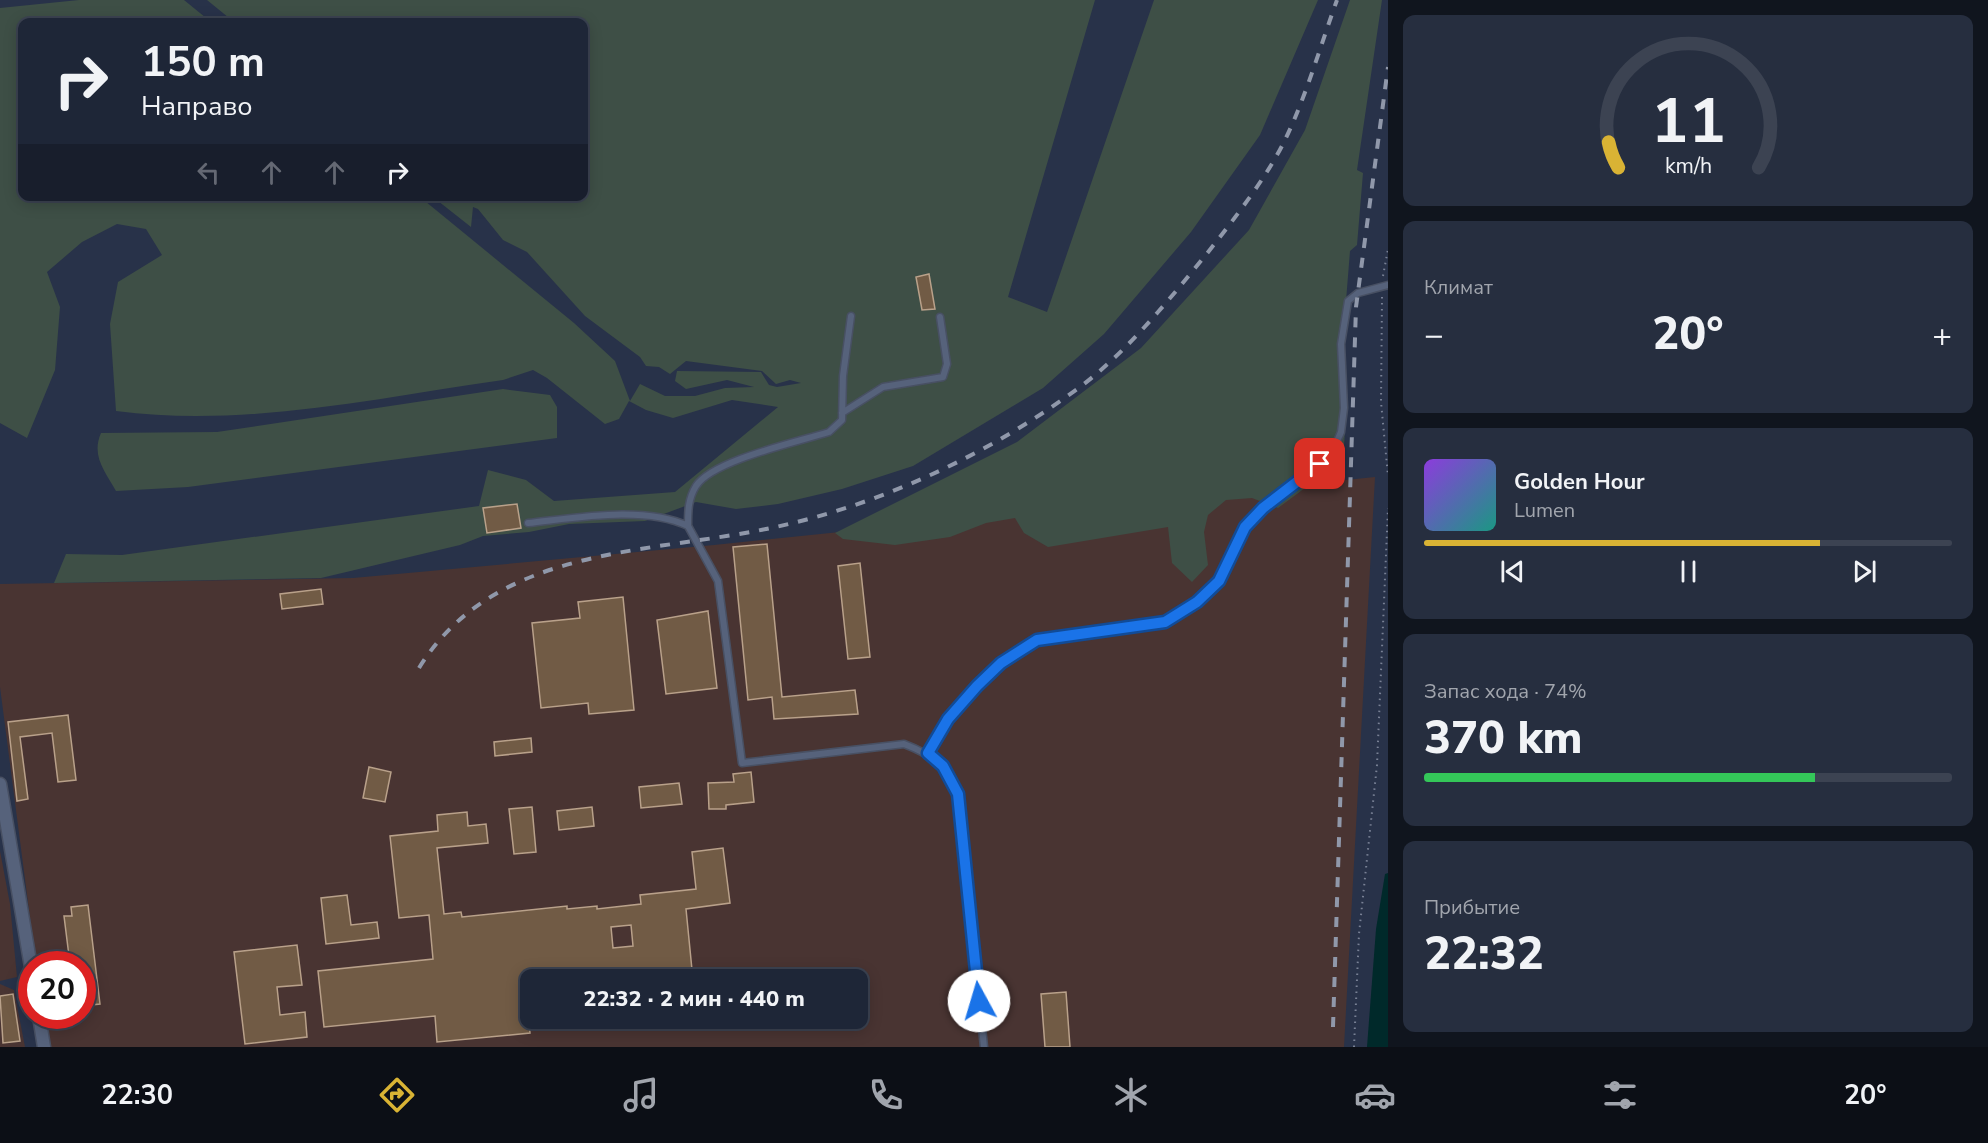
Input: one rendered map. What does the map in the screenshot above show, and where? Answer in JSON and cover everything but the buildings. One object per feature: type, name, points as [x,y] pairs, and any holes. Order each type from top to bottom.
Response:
[{"type":"street","points":[[0,784],[28,951]]},
{"type":"street","points":[[41,1029],[44,1047]]},
{"type":"lane","points":[[928,753],[948,719],[977,686],[1001,663],[1037,640],[1165,622],[1213,589],[1245,527],[1333,450],[1341,432],[1344,408],[1341,344],[1348,301],[1358,293],[1385,286]]},
{"type":"lane","points":[[851,316],[843,376],[842,420],[829,432],[723,465],[697,484],[687,506],[688,526],[718,581],[742,763],[904,744],[928,753],[943,766],[958,794],[984,1047]]},
{"type":"lane","points":[[842,413],[883,387],[943,376],[946,364],[940,316]]},
{"type":"lane","points":[[528,523],[604,515],[664,518],[688,526]]},
{"type":"path","points":[[1388,249],[1381,402],[1388,476]]},
{"type":"path","points":[[1354,1047],[1359,934],[1377,765],[1388,508]]},
{"type":"shaded area","points":[[79,0],[184,0],[206,18],[18,18],[18,201],[425,201],[574,323],[615,361],[630,401],[640,384],[665,396],[695,396],[725,388],[754,387],[727,380],[686,389],[675,381],[677,371],[761,372],[769,385],[777,387],[801,383],[790,380],[776,384],[762,371],[686,361],[670,374],[659,367],[646,366],[640,357],[585,316],[527,252],[503,240],[478,209],[473,207],[471,227],[438,201],[588,201],[588,18],[229,18],[207,0],[1095,0],[1008,297],[1047,312],[1154,0],[1318,0],[1260,135],[1191,232],[1104,334],[1043,388],[913,466],[842,489],[778,504],[736,509],[696,502],[645,521],[569,524],[529,532],[483,536],[460,545],[321,578],[54,583],[66,554],[122,555],[479,506],[488,470],[526,480],[554,501],[675,492],[778,407],[732,400],[673,418],[646,410],[629,401],[619,419],[605,424],[547,378],[533,370],[503,380],[310,409],[213,416],[116,411],[110,324],[118,282],[162,255],[146,229],[117,224],[82,242],[47,272],[60,307],[55,370],[27,438],[0,423],[0,8]]},
{"type":"shaded area","points":[[1350,0],[1382,0],[1357,170],[1363,173],[1357,245],[1350,251],[1344,326],[1345,430],[1342,479],[1305,488],[1278,508],[1252,498],[1226,500],[1208,515],[1204,532],[1208,565],[1192,582],[1172,563],[1168,527],[1048,547],[1024,533],[1015,518],[986,523],[950,537],[895,545],[843,539],[835,533],[1017,442],[1141,348],[1249,230],[1305,130]]},
{"type":"shaded area","points":[[503,389],[550,395],[557,407],[557,438],[188,487],[116,491],[98,456],[98,441],[101,433],[217,432]]},
{"type":"shaded area","points":[[1375,477],[1344,1047],[48,1047],[46,1029],[96,1029],[96,951],[34,951],[0,687],[0,584],[353,578],[714,545]]},
{"type":"shaded area","points":[[0,851],[10,904],[17,977],[0,981]]},
{"type":"shaded area","points":[[1388,873],[1388,1047],[1367,1047],[1376,929],[1385,874]]},
{"type":"shaded area","points":[[0,984],[14,990],[18,1011],[18,1029],[22,1029],[25,1047],[0,1047]]},
{"type":"railway","points":[[419,668],[450,628],[488,599],[530,577],[575,562],[622,552],[766,529],[851,506],[933,474],[973,454],[1012,433],[1084,384],[1133,340],[1163,307],[1258,186],[1292,125],[1337,0]]},
{"type":"railway","points":[[1333,1027],[1356,307],[1388,67]]},
{"type":"route","points":[[979,1001],[958,794],[943,766],[928,753],[948,719],[1001,663],[1037,640],[1165,622],[1197,602],[1219,581],[1245,527],[1263,508],[1320,464]]}]
